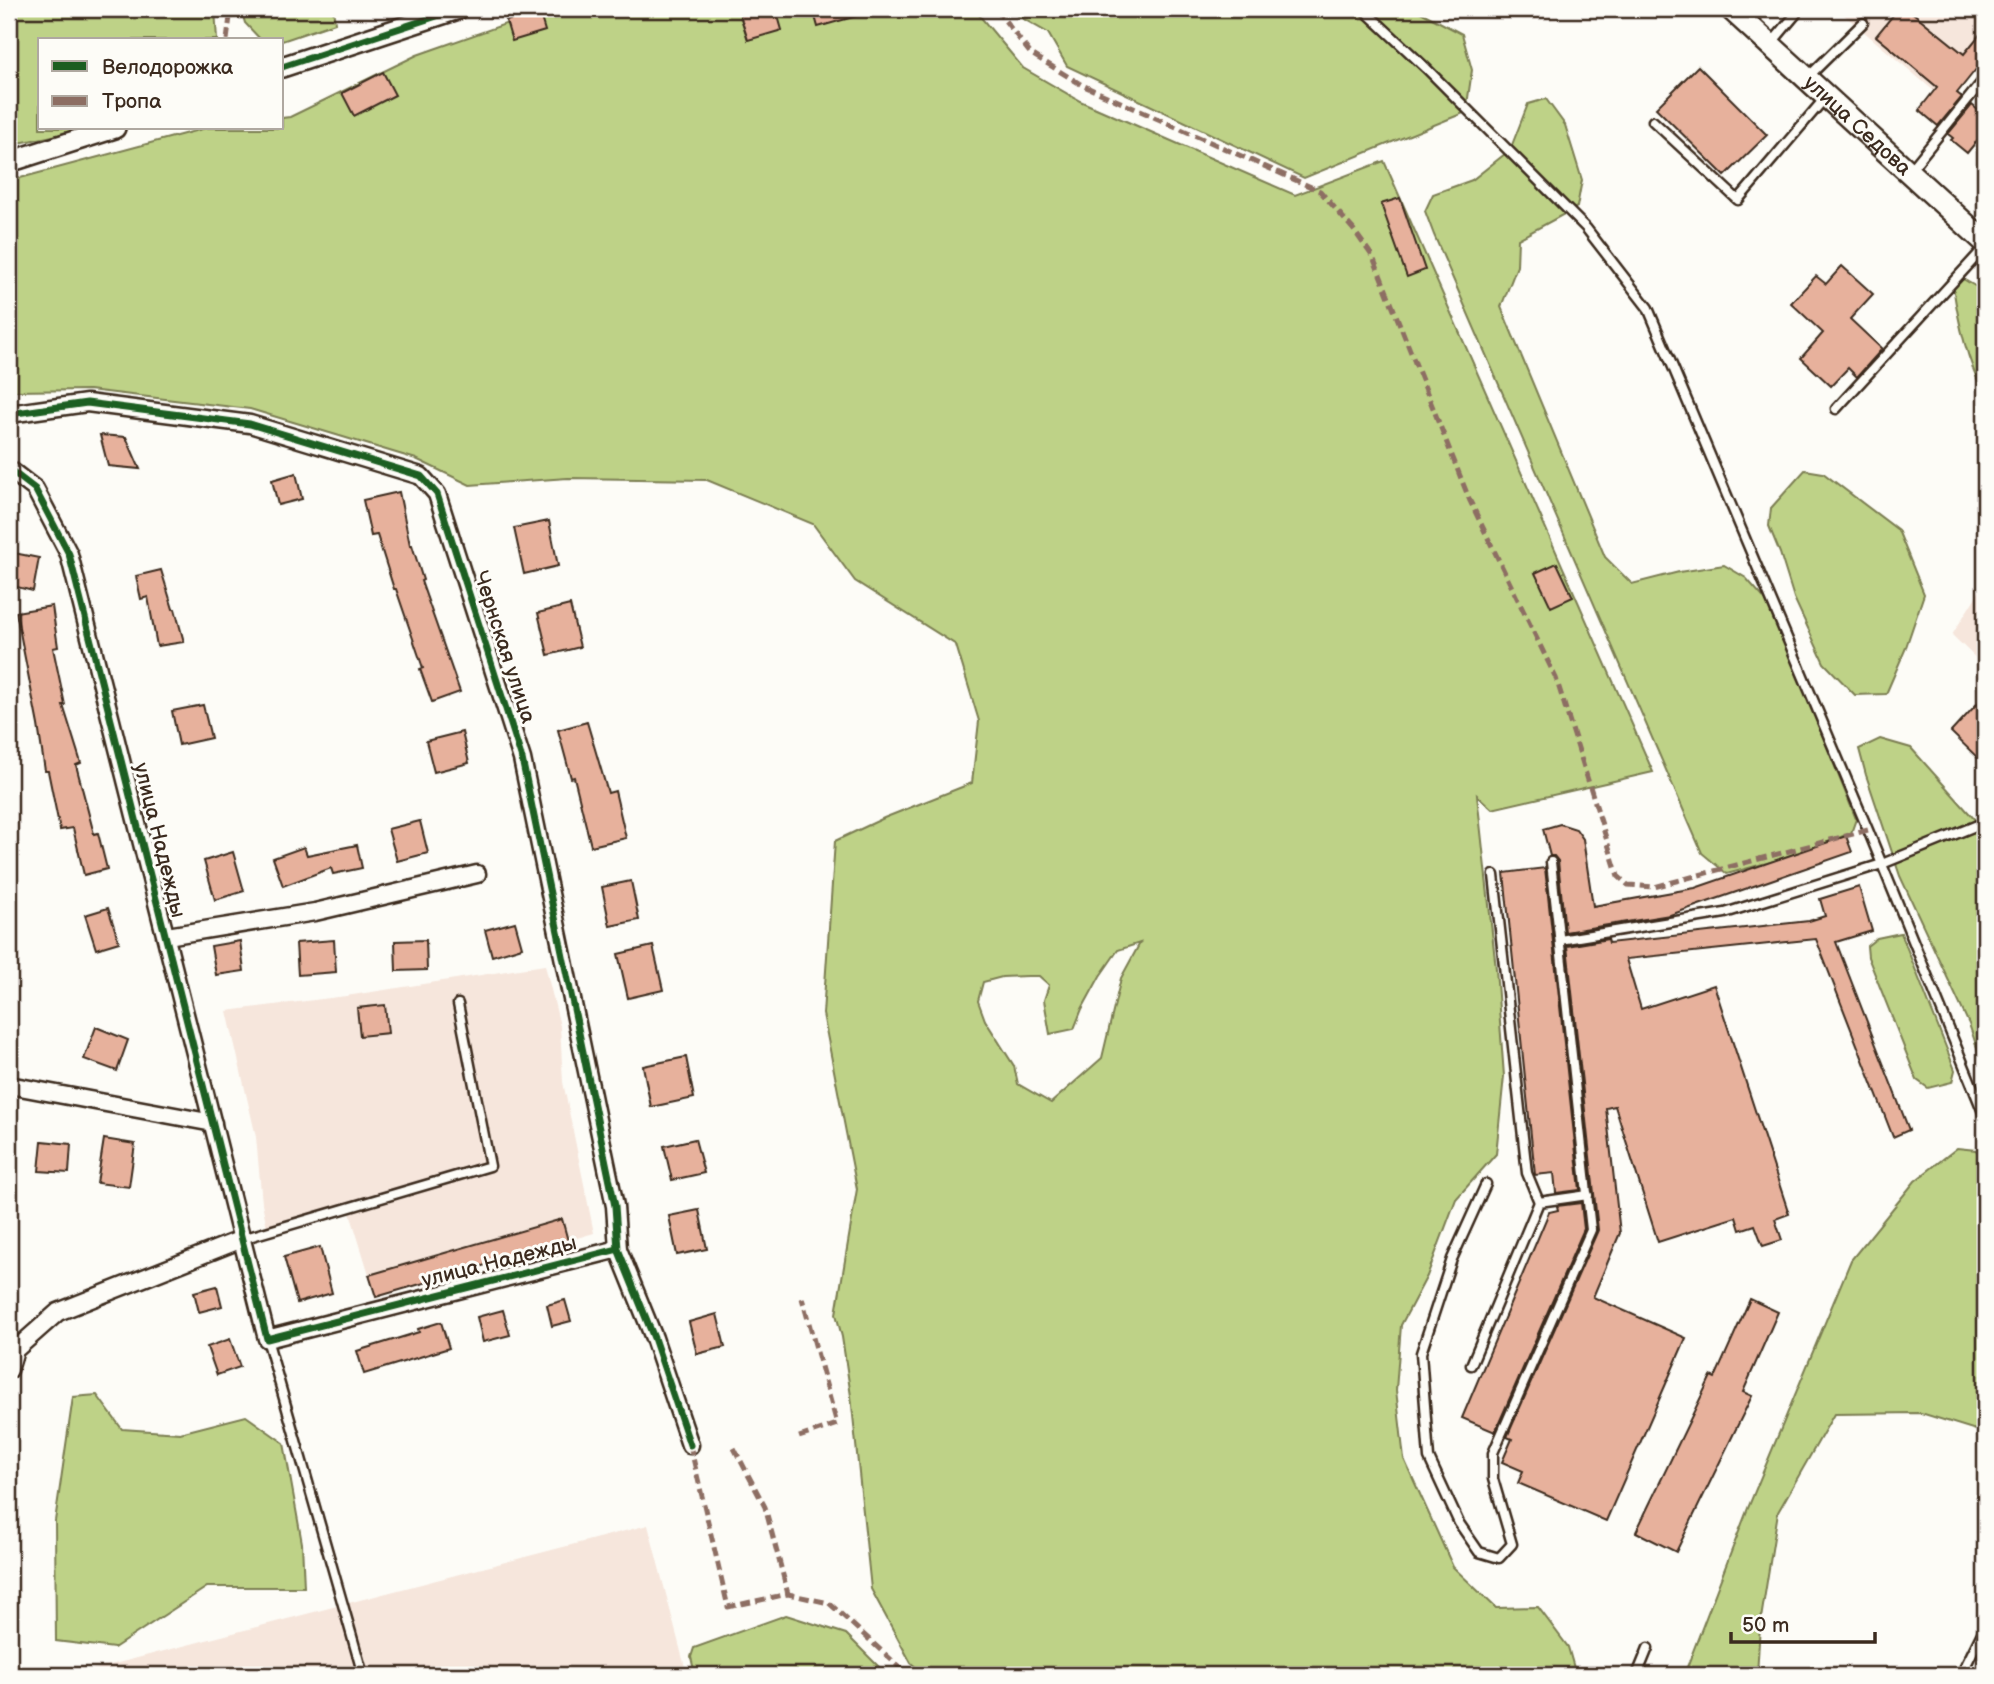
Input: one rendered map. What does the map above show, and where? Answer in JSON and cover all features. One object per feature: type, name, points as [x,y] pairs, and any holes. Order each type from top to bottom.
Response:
[{"type":"main road","name":"улица Седова","points":[[1731,9],[1985,242]]},
{"type":"street","points":[[284,66],[458,9]]},
{"type":"street","points":[[9,162],[110,130]]},
{"type":"street","name":"Чернская улица","points":[[9,414],[87,403],[250,424],[421,476],[437,494],[523,759],[615,1206],[618,1249],[654,1338],[690,1445]]},
{"type":"street","name":"улица Надежды","points":[[9,470],[35,489],[69,554],[267,1339],[618,1249]]},
{"type":"street","points":[[167,936],[315,912],[477,874]]},
{"type":"street","points":[[9,1085],[213,1124]]},
{"type":"street","points":[[9,1370],[15,1350],[58,1312],[242,1239]]},
{"type":"lane","points":[[1363,9],[1586,228],[1648,308],[1882,864],[1985,1117]]},
{"type":"lane","points":[[1770,45],[1796,14],[1795,9]]},
{"type":"lane","points":[[1807,78],[1863,23]]},
{"type":"lane","points":[[1909,172],[1985,78]]},
{"type":"lane","points":[[1653,121],[1738,200],[1826,96]]},
{"type":"lane","points":[[1836,409],[1985,247]]},
{"type":"lane","points":[[1560,940],[1725,913],[1882,864],[1985,822]]},
{"type":"lane","points":[[1486,1184],[1452,1259],[1421,1353],[1429,1458],[1460,1523],[1479,1552],[1499,1558],[1512,1544],[1493,1479],[1493,1453],[1591,1230],[1551,862]]},
{"type":"lane","points":[[1471,1365],[1539,1202],[1527,1173],[1494,875]]},
{"type":"lane","points":[[242,1239],[490,1166],[458,1004]]},
{"type":"lane","points":[[1539,1202],[1588,1195]]},
{"type":"lane","points":[[267,1339],[363,1675]]},
{"type":"lane","points":[[1961,1675],[1985,1627]]},
{"type":"lane","points":[[1637,1675],[1648,1648]]},
{"type":"shaded area","points":[[1837,9],[1985,9],[1985,28],[1934,91]]},
{"type":"shaded area","points":[[1985,582],[1985,667],[1952,635]]},
{"type":"shaded area","points":[[545,965],[560,1026],[563,1082],[594,1233],[376,1297],[350,1213],[269,1237],[262,1203],[256,1137],[227,1011],[346,996]]},
{"type":"shaded area","points":[[648,1525],[687,1675],[72,1675]]},
{"type":"green space","points":[[9,9],[215,9],[217,38],[38,38],[38,130],[82,130],[9,145]]},
{"type":"green space","points":[[241,9],[333,9],[335,23],[284,40],[284,38],[259,38],[245,23]]},
{"type":"green space","points":[[548,9],[974,9],[1023,68],[1080,101],[1295,195],[1384,161],[1653,772],[1492,809],[1477,795],[1496,969],[1504,1076],[1496,1154],[1456,1199],[1427,1276],[1401,1325],[1396,1390],[1404,1459],[1453,1567],[1496,1608],[1538,1607],[1568,1647],[1576,1675],[925,1675],[911,1663],[871,1589],[851,1396],[836,1314],[857,1189],[823,1014],[835,841],[972,783],[979,721],[956,645],[855,581],[813,524],[707,480],[568,478],[470,485],[416,459],[250,409],[89,390],[14,391],[9,388],[9,181],[199,130],[284,130],[284,118],[417,55]],"holes":[[[1140,943],[1121,978],[1102,1058],[1051,1103],[1018,1084],[1014,1066],[985,1020],[978,1001],[983,982],[1002,977],[1039,976],[1049,985],[1044,1000],[1050,1034],[1074,1029],[1100,976],[1118,950]]]},
{"type":"green space","points":[[1011,9],[1415,9],[1462,34],[1472,70],[1466,112],[1304,178],[1067,66],[1048,33],[1013,13]]},
{"type":"green space","points":[[1546,99],[1565,125],[1582,180],[1577,207],[1518,239],[1517,266],[1501,307],[1605,557],[1632,584],[1679,572],[1724,565],[1746,578],[1770,605],[1856,819],[1851,833],[1792,856],[1727,874],[1702,853],[1425,211],[1433,194],[1472,180],[1510,150],[1528,104]]},
{"type":"green space","points":[[1963,279],[1985,292],[1985,396],[1964,342],[1958,315],[1953,286]]},
{"type":"green space","points":[[1805,470],[1823,473],[1898,530],[1924,594],[1905,650],[1886,694],[1855,695],[1824,663],[1794,598],[1769,526],[1771,508]]},
{"type":"green space","points":[[1880,739],[1911,748],[1985,831],[1985,1071],[1969,1024],[1900,876],[1866,775],[1859,749]]},
{"type":"green space","points":[[1901,933],[1955,1070],[1952,1082],[1928,1088],[1917,1080],[1868,957],[1867,946],[1877,938]]},
{"type":"green space","points":[[1957,1148],[1976,1150],[1985,1161],[1985,1429],[1979,1431],[1921,1413],[1834,1414],[1778,1512],[1760,1625],[1757,1675],[1684,1675],[1748,1508],[1851,1260],[1915,1181]]},
{"type":"green space","points":[[97,1395],[122,1429],[180,1433],[246,1416],[284,1443],[302,1543],[304,1587],[207,1587],[114,1648],[56,1641],[55,1521],[73,1397]]},
{"type":"green space","points":[[786,1615],[846,1634],[887,1675],[695,1675],[691,1657],[694,1648]]},
{"type":"building","points":[[738,9],[776,9],[782,30],[748,40]]},
{"type":"building","points":[[813,9],[866,9],[867,13],[818,27]]},
{"type":"building","points":[[1898,9],[1908,9],[1964,54],[1985,28],[1985,58],[1957,93],[1962,97],[1938,126],[1919,110],[1937,87],[1876,36]]},
{"type":"building","points":[[539,11],[545,31],[512,41],[506,21]]},
{"type":"building","points":[[1698,66],[1767,135],[1725,176],[1656,108]]},
{"type":"building","points":[[383,72],[395,95],[354,116],[342,93]]},
{"type":"building","points":[[1972,105],[1985,116],[1985,131],[1967,153],[1951,140],[1953,138],[1948,134]]},
{"type":"building","points":[[1400,198],[1425,270],[1407,277],[1381,204]]},
{"type":"building","points":[[1842,266],[1873,294],[1850,319],[1882,349],[1857,377],[1848,368],[1831,386],[1801,358],[1823,333],[1791,303],[1816,276],[1826,284]]},
{"type":"building","points":[[100,435],[126,437],[140,469],[108,466]]},
{"type":"building","points":[[296,473],[302,499],[278,505],[272,480]]},
{"type":"building","points":[[399,492],[410,545],[460,692],[432,702],[377,535],[371,536],[363,500]]},
{"type":"building","points":[[549,521],[558,566],[524,574],[514,528]]},
{"type":"building","points":[[9,552],[39,558],[33,591],[9,585]]},
{"type":"building","points":[[1557,563],[1573,597],[1551,607],[1535,573]]},
{"type":"building","points":[[161,570],[184,642],[157,646],[148,597],[141,599],[136,576]]},
{"type":"building","points":[[570,605],[580,647],[548,655],[538,613]]},
{"type":"building","points":[[52,606],[58,647],[53,648],[63,705],[81,763],[76,765],[94,834],[98,833],[107,869],[84,875],[73,828],[60,830],[48,771],[45,771],[16,612]]},
{"type":"building","points":[[1985,695],[1985,765],[1951,732]]},
{"type":"building","points":[[203,705],[211,738],[179,745],[172,711]]},
{"type":"building","points":[[587,722],[608,793],[615,791],[626,838],[591,846],[574,777],[571,778],[558,730]]},
{"type":"building","points":[[462,732],[469,763],[434,772],[426,741]]},
{"type":"building","points":[[420,821],[428,853],[397,861],[388,829]]},
{"type":"building","points":[[1560,824],[1576,829],[1583,839],[1593,906],[1695,888],[1846,836],[1852,852],[1670,915],[1565,932],[1558,861],[1554,856],[1550,856],[1543,829]]},
{"type":"building","points":[[357,845],[362,868],[333,874],[331,868],[283,886],[273,858],[304,847],[307,855]]},
{"type":"building","points":[[233,852],[244,891],[215,900],[204,861]]},
{"type":"building","points":[[1545,868],[1580,1190],[1556,1193],[1554,1173],[1535,1175],[1504,873]]},
{"type":"building","points":[[631,881],[639,920],[610,926],[602,887]]},
{"type":"building","points":[[1859,887],[1872,931],[1836,942],[1909,1130],[1893,1137],[1816,939],[1626,959],[1641,1009],[1714,985],[1789,1214],[1775,1219],[1782,1240],[1763,1246],[1755,1225],[1740,1230],[1736,1217],[1658,1242],[1615,1106],[1606,1108],[1620,1233],[1593,1297],[1686,1338],[1606,1521],[1518,1483],[1523,1471],[1502,1462],[1512,1439],[1507,1437],[1598,1230],[1567,946],[1608,939],[1609,943],[1809,921],[1825,916],[1820,899]]},
{"type":"building","points":[[108,908],[119,942],[96,949],[85,915]]},
{"type":"building","points":[[515,922],[522,947],[492,956],[485,930]]},
{"type":"building","points":[[334,940],[336,972],[298,975],[296,943]]},
{"type":"building","points":[[426,940],[427,970],[396,971],[395,941]]},
{"type":"building","points":[[240,941],[244,971],[216,975],[211,946]]},
{"type":"building","points":[[653,946],[663,990],[628,998],[618,954]]},
{"type":"building","points":[[385,1005],[388,1033],[360,1036],[357,1008]]},
{"type":"building","points":[[96,1027],[128,1040],[117,1071],[84,1059]]},
{"type":"building","points":[[686,1057],[694,1098],[651,1107],[643,1066]]},
{"type":"building","points":[[104,1139],[135,1144],[129,1187],[97,1183]]},
{"type":"building","points":[[695,1139],[704,1173],[672,1180],[664,1146]]},
{"type":"building","points":[[42,1141],[71,1144],[69,1173],[39,1171]]},
{"type":"building","points":[[1581,1203],[1584,1229],[1495,1432],[1462,1418],[1549,1212],[1558,1210],[1557,1206]]},
{"type":"building","points":[[699,1210],[707,1249],[677,1255],[669,1216]]},
{"type":"building","points":[[562,1219],[568,1241],[376,1297],[369,1275]]},
{"type":"building","points":[[320,1247],[332,1293],[297,1303],[284,1257]]},
{"type":"building","points":[[217,1286],[222,1306],[199,1312],[194,1292]]},
{"type":"building","points":[[1750,1299],[1778,1312],[1743,1392],[1752,1396],[1676,1552],[1636,1532],[1711,1376],[1715,1378]]},
{"type":"building","points":[[565,1300],[571,1321],[552,1326],[547,1305]]},
{"type":"building","points":[[503,1310],[510,1335],[483,1342],[477,1317]]},
{"type":"building","points":[[717,1314],[725,1347],[697,1354],[689,1322]]},
{"type":"building","points":[[441,1322],[449,1348],[364,1374],[357,1351],[419,1332],[418,1329]]},
{"type":"building","points":[[230,1339],[240,1367],[217,1375],[207,1347]]},
{"type":"marked path","points":[[227,38],[230,17],[228,9]]},
{"type":"marked path","points":[[996,9],[1030,53],[1082,85],[1320,191],[1353,229],[1373,257],[1470,501],[1556,678],[1618,876],[1628,885],[1654,887],[1868,830]]},
{"type":"marked path","points":[[799,1437],[837,1424],[802,1298]]},
{"type":"marked path","points":[[690,1445],[728,1607],[788,1594],[829,1603],[908,1675]]},
{"type":"marked path","points":[[734,1448],[765,1507],[788,1594]]},
{"type":"cycle path","points":[[284,66],[458,9]]},
{"type":"cycle path","points":[[9,414],[87,403],[250,424],[421,476],[437,494],[522,759],[615,1206],[618,1249],[654,1338],[690,1445]]},
{"type":"cycle path","points":[[9,469],[35,489],[69,554],[267,1339],[618,1249]]}]
